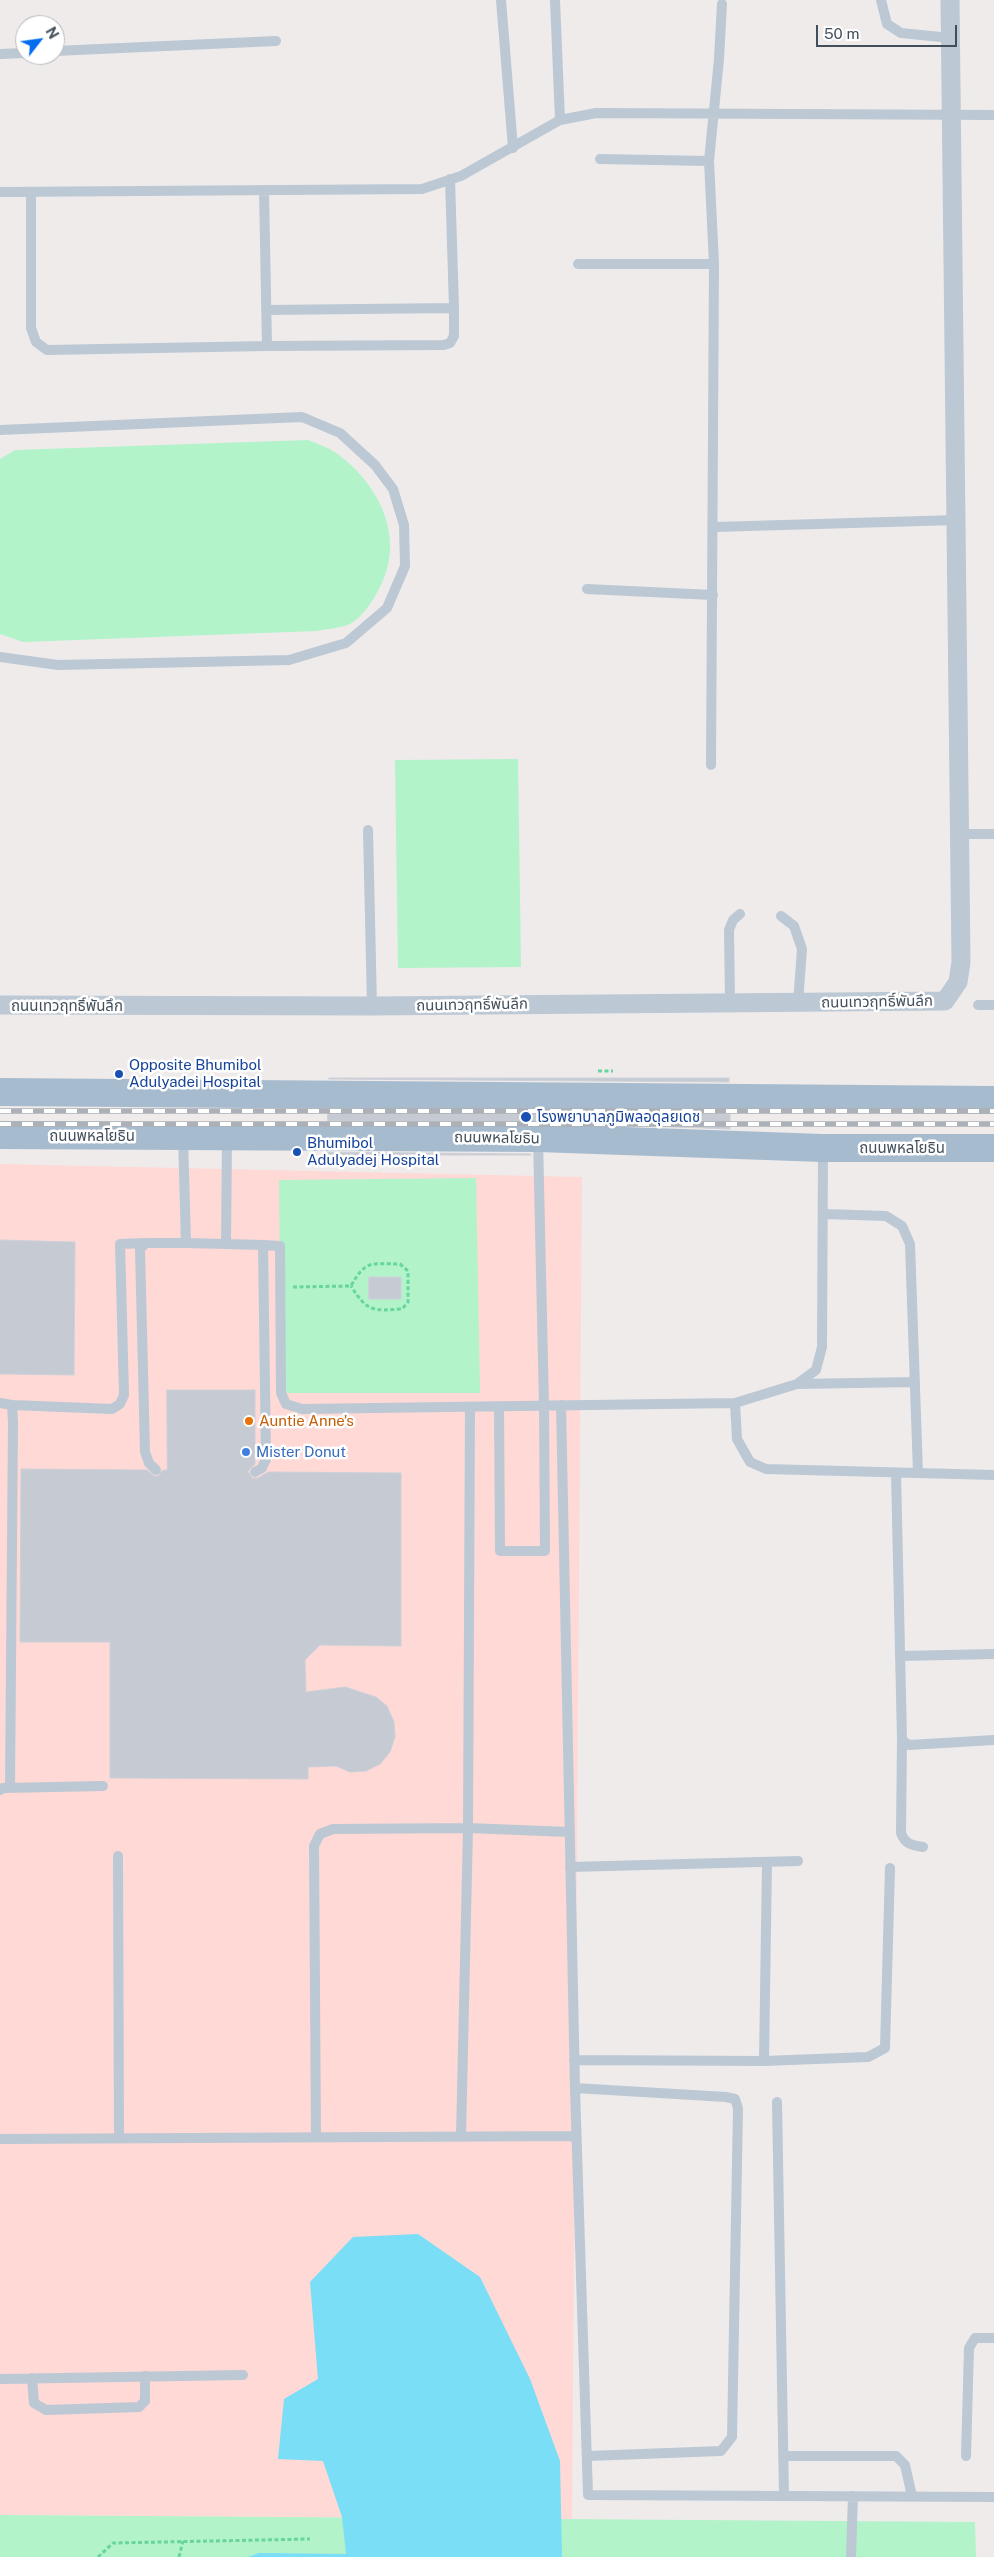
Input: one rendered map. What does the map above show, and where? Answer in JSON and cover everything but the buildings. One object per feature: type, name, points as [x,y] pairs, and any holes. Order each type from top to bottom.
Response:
[{"type":"main road","points":[[0,1092],[994,1100]]},
{"type":"main road","points":[[226,1093],[227,1136]]},
{"type":"main road","name":"ถนนพหลโยธิน","points":[[0,1135],[538,1138],[823,1148],[994,1148]]},
{"type":"street","points":[[950,0],[960,834]]},
{"type":"street","name":"ถนนเทวฤทธิ์พันลึก","points":[[0,1006],[372,1006],[944,1001],[958,982],[961,962],[960,834]]},
{"type":"lane","points":[[501,0],[513,148]]},
{"type":"lane","points":[[555,0],[560,120]]},
{"type":"lane","points":[[881,0],[887,24],[902,33],[951,38]]},
{"type":"lane","points":[[711,765],[714,527],[714,264],[709,160],[712,114],[720,59],[722,4]]},
{"type":"lane","points":[[65,52],[276,41]]},
{"type":"lane","points":[[0,54],[15,53]]},
{"type":"lane","points":[[0,192],[264,192],[422,189],[461,176],[560,120],[596,113],[994,115]]},
{"type":"lane","points":[[600,159],[709,160]]},
{"type":"lane","points":[[31,192],[31,328],[36,342],[47,350],[444,345],[450,343],[454,336],[450,179]]},
{"type":"lane","points":[[264,192],[267,346]]},
{"type":"lane","points":[[578,264],[714,264]]},
{"type":"lane","points":[[266,310],[454,308]]},
{"type":"lane","points":[[0,430],[302,417],[340,433],[375,465],[392,489],[404,525],[405,566],[387,608],[346,643],[289,660],[58,665],[0,657]]},
{"type":"lane","points":[[714,527],[956,520]]},
{"type":"lane","points":[[587,588],[713,595]]},
{"type":"lane","points":[[368,830],[372,1006]]},
{"type":"lane","points":[[960,834],[994,834]]},
{"type":"lane","points":[[730,1002],[729,930],[733,920],[740,914]]},
{"type":"lane","points":[[781,916],[794,926],[802,949],[798,1003]]},
{"type":"lane","points":[[978,1005],[994,1005]]},
{"type":"lane","points":[[183,1136],[186,1243]]},
{"type":"lane","points":[[226,1244],[227,1136]]},
{"type":"lane","points":[[499,1407],[500,1551],[545,1551],[538,1138]]},
{"type":"lane","points":[[797,1384],[816,1370],[822,1347],[823,1148]]},
{"type":"lane","points":[[824,1214],[886,1216],[902,1226],[910,1244],[918,1473]]},
{"type":"lane","points":[[146,1243],[140,1249],[145,1452],[149,1463],[156,1470]]},
{"type":"lane","points":[[0,1402],[12,1405],[112,1409],[120,1404],[124,1396],[120,1244],[146,1243],[280,1246],[281,1393],[286,1404],[302,1409],[735,1403],[797,1384],[915,1382]]},
{"type":"lane","points":[[255,1472],[262,1468],[266,1459],[263,1245]]},
{"type":"lane","points":[[735,1403],[737,1439],[750,1462],[766,1469],[994,1475]]},
{"type":"lane","points":[[12,1405],[5,1788],[103,1786]]},
{"type":"lane","points":[[561,1405],[563,1585],[574,2060],[588,2494],[994,2497]]},
{"type":"lane","points":[[461,2137],[468,1828],[470,1408]]},
{"type":"lane","points":[[896,1473],[902,1740],[901,1832],[904,1841],[910,1845],[923,1848]]},
{"type":"lane","points":[[900,1656],[994,1654]]},
{"type":"lane","points":[[902,1740],[909,1745],[994,1740]]},
{"type":"lane","points":[[316,2138],[314,1846],[320,1834],[333,1829],[468,1828],[569,1832]]},
{"type":"lane","points":[[118,1856],[119,2138]]},
{"type":"lane","points":[[570,1867],[798,1861]]},
{"type":"lane","points":[[764,2061],[767,1862]]},
{"type":"lane","points":[[574,2060],[764,2061],[868,2057],[885,2048],[890,1868]]},
{"type":"lane","points":[[575,2088],[726,2097],[735,2100],[738,2108],[732,2437],[721,2451],[588,2456]]},
{"type":"lane","points":[[777,2102],[784,2496]]},
{"type":"lane","points":[[0,2139],[576,2136]]},
{"type":"lane","points":[[966,2456],[969,2348],[975,2338],[994,2338]]},
{"type":"lane","points":[[0,2379],[243,2375]]},
{"type":"lane","points":[[32,2378],[34,2403],[46,2410],[139,2407],[145,2401],[145,2376]]},
{"type":"lane","points":[[783,2456],[896,2456],[905,2465],[912,2496]]},
{"type":"lane","points":[[851,2557],[853,2496]]},
{"type":"path","points":[[598,1071],[613,1071]]},
{"type":"path","points":[[373,1264],[400,1264],[408,1271],[408,1302],[402,1309],[374,1311],[361,1303],[351,1286],[360,1269],[373,1264]]},
{"type":"path","points":[[280,1287],[351,1286]]},
{"type":"path","points":[[98,2557],[113,2543],[310,2539]]},
{"type":"path","points":[[179,2557],[183,2541]]},
{"type":"shaded area","points":[[0,1164],[582,1177],[572,2519],[0,2515]]},
{"type":"green space","points":[[308,440],[328,448],[339,455],[366,481],[384,513],[389,531],[388,567],[372,601],[355,621],[350,624],[316,631],[23,642],[0,634],[0,459],[15,450]]},
{"type":"green space","points":[[518,759],[521,967],[398,968],[395,760]]},
{"type":"green space","points":[[476,1178],[480,1393],[281,1393],[279,1180]]},
{"type":"green space","points":[[0,2515],[975,2522],[976,2557],[0,2557]]},
{"type":"water","points":[[418,2234],[480,2277],[530,2379],[560,2461],[562,2557],[248,2557],[259,2553],[346,2554],[342,2517],[323,2461],[278,2459],[284,2399],[318,2379],[310,2282],[353,2237]]},
{"type":"railway","points":[[0,1111],[994,1111]]},
{"type":"railway","points":[[0,1124],[994,1124]]},
{"type":"place","name":"Opposite Bhumibol Adulyadei Hospital","points":[[119,1074]]},
{"type":"place","name":"โรงพยาบาลภูมิพลอดุลยเดช","points":[[526,1117]]},
{"type":"place","name":"Bhumibol Adulyadej Hospital","points":[[297,1152]]},
{"type":"place","name":"Auntie Anne's","points":[[249,1421]]},
{"type":"place","name":"Mister Donut","points":[[246,1452]]}]
